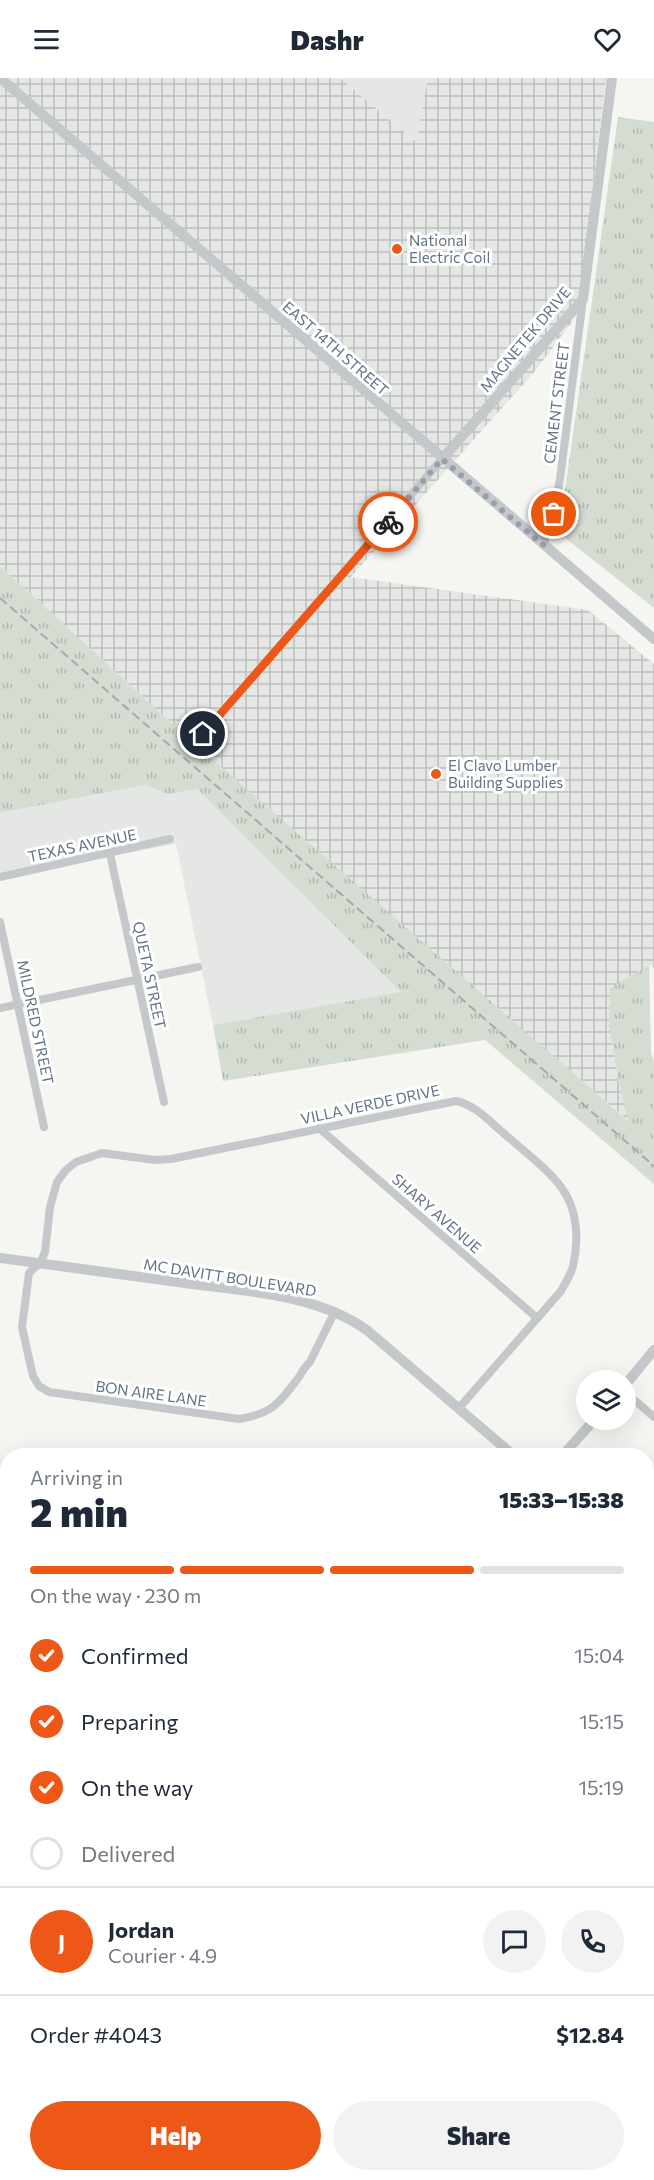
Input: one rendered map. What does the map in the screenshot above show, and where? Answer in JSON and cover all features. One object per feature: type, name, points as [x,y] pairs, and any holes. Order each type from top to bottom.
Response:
[{"type":"street","name":"EAST 14TH STREET","points":[[0,78],[654,639]]},
{"type":"street","name":"MAGNETEK DRIVE","points":[[442,459],[583,298],[612,78]]},
{"type":"street","name":"CEMENT STREET","points":[[543,545],[552,524],[560,479],[583,298]]},
{"type":"street","points":[[203,734],[442,459]]},
{"type":"street","name":"TEXAS AVENUE","points":[[0,876],[110,854],[170,839]]},
{"type":"street","name":"QUETA STREET","points":[[110,854],[164,1102]]},
{"type":"street","name":"MILDRED STREET","points":[[0,922],[44,1127]]},
{"type":"street","points":[[0,1008],[198,966]]},
{"type":"street","name":"VILLA VERDE DRIVE","points":[[40,1263],[45,1252],[53,1192],[66,1170],[76,1162],[102,1153],[171,1160],[456,1101],[466,1103],[551,1175],[569,1200],[574,1218],[576,1251],[572,1269],[561,1291],[459,1408]]},
{"type":"street","name":"SHARY AVENUE","points":[[319,1128],[537,1318]]},
{"type":"street","name":"MC DAVITT BOULEVARD","points":[[0,1258],[255,1293],[315,1304],[335,1311],[368,1330],[505,1448]]},
{"type":"street","name":"BON AIRE LANE","points":[[40,1263],[29,1273],[22,1327],[33,1376],[39,1386],[49,1392],[239,1419],[256,1417],[271,1410],[298,1379],[304,1367],[310,1362],[335,1311]]},
{"type":"street","points":[[636,1372],[654,1350]]},
{"type":"street","points":[[636,1402],[654,1417]]},
{"type":"street","points":[[569,1448],[585,1430]]},
{"type":"shaded area","points":[[0,78],[340,78],[416,142],[428,78],[606,78],[577,315],[536,370],[351,577],[588,610],[654,664],[654,968],[649,965],[610,988],[609,1026],[618,1079],[629,1121],[382,911],[0,566]]},
{"type":"shaded area","points":[[340,78],[428,78],[417,143]]},
{"type":"shaded area","points":[[145,785],[169,793],[197,789],[402,992],[213,1025],[176,844],[0,877],[0,813]]},
{"type":"green space","points":[[618,117],[654,122],[654,608],[559,533]]},
{"type":"green space","points":[[0,566],[186,736],[628,1121],[609,1026],[610,988],[649,965],[651,1053],[654,1061],[654,1184],[485,1040],[223,1081],[213,1025],[401,992],[197,789],[168,794],[145,785],[0,813]]},
{"type":"railway","points":[[0,598],[654,1166]]},
{"type":"way so far","points":[[388,522],[442,459],[543,545],[554,514]]},
{"type":"place","name":"National Electric Coil","points":[[397,249]]},
{"type":"place","name":"El Clavo Lumber Building Supplies","points":[[436,774]]},
{"type":"route","points":[[203,734],[388,522]]}]
